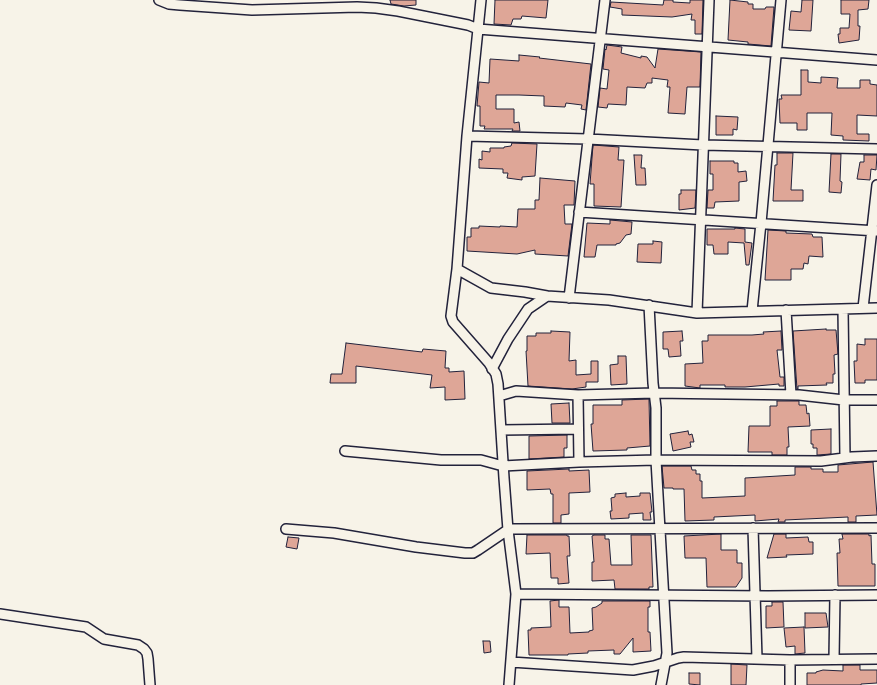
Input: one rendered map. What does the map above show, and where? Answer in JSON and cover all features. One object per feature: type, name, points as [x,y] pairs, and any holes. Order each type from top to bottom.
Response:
[{"type":"street","points":[[159,0],[169,4],[252,10],[366,4],[468,25],[478,29],[877,60]]},
{"type":"street","points":[[481,0],[467,136],[457,269],[452,307],[452,322],[489,362],[496,374],[499,396],[508,530],[516,594],[509,685]]},
{"type":"street","points":[[569,298],[605,0]]},
{"type":"street","points":[[697,313],[709,0]]},
{"type":"street","points":[[752,311],[762,223],[781,0]]},
{"type":"street","points":[[467,136],[877,149]]},
{"type":"street","points":[[863,308],[875,231],[877,185]]},
{"type":"street","points":[[579,212],[875,231]]},
{"type":"street","points":[[457,269],[491,288],[547,296],[609,300],[697,313],[877,308]]},
{"type":"street","points":[[492,368],[508,339],[528,309],[547,296]]},
{"type":"street","points":[[650,305],[656,408],[656,460],[666,653],[666,663],[661,685]]},
{"type":"street","points":[[843,309],[845,458]]},
{"type":"street","points":[[786,310],[791,396]]},
{"type":"street","points":[[499,396],[516,391],[578,395],[799,395],[844,400],[877,400]]},
{"type":"street","points":[[578,395],[579,462]]},
{"type":"street","points":[[501,430],[578,429]]},
{"type":"street","points":[[345,451],[441,460],[481,460],[503,466],[656,460],[821,460],[877,456]]},
{"type":"street","points":[[753,528],[757,659]]},
{"type":"street","points":[[286,529],[334,533],[410,546],[473,553],[508,530],[877,528]]},
{"type":"street","points":[[516,594],[754,596],[877,595]]},
{"type":"street","points":[[834,659],[835,595]]},
{"type":"street","points":[[0,614],[86,627],[104,639],[138,645],[147,653],[150,685]]},
{"type":"street","points":[[511,662],[633,670],[666,663],[684,657],[790,660],[877,659]]},
{"type":"street","points":[[790,660],[790,685]]},
{"type":"building","points":[[390,0],[416,0],[416,5],[404,6],[391,4]]},
{"type":"building","points":[[495,0],[548,0],[546,18],[522,16],[521,19],[513,19],[511,25],[494,24]]},
{"type":"building","points":[[664,0],[690,3],[690,0],[703,0],[702,34],[695,34],[695,20],[691,20],[692,14],[672,17],[622,15],[622,9],[610,7],[611,2],[663,5]]},
{"type":"building","points":[[730,0],[748,2],[748,4],[753,4],[753,9],[774,7],[771,46],[728,40]]},
{"type":"building","points":[[802,0],[813,0],[811,31],[789,30],[791,11],[801,12]]},
{"type":"building","points":[[841,0],[869,0],[868,9],[858,10],[858,26],[860,26],[859,40],[839,43],[838,34],[840,34],[840,28],[849,28],[850,14],[841,14]]},
{"type":"building","points":[[607,45],[622,47],[621,53],[641,58],[641,56],[647,57],[655,68],[658,49],[701,52],[700,87],[687,87],[685,114],[668,113],[670,87],[667,87],[668,80],[652,78],[652,83],[647,83],[645,88],[627,87],[626,105],[608,104],[607,108],[598,107],[600,88],[607,89],[609,70],[603,69],[605,49],[606,50]]},
{"type":"building","points":[[519,55],[591,64],[586,110],[581,109],[582,105],[566,103],[565,107],[544,106],[544,96],[496,95],[496,109],[514,109],[514,123],[519,122],[520,131],[512,131],[513,129],[484,129],[485,126],[480,126],[480,106],[477,106],[479,82],[489,83],[490,59],[519,61]]},
{"type":"building","points":[[801,70],[808,70],[808,82],[821,83],[821,77],[838,78],[837,88],[860,88],[860,80],[870,80],[870,84],[877,85],[877,116],[857,115],[857,134],[869,134],[869,141],[843,140],[843,136],[831,135],[832,113],[807,113],[807,130],[797,130],[797,123],[780,123],[779,99],[782,99],[781,95],[801,95]]},
{"type":"building","points":[[716,116],[738,117],[737,130],[733,129],[733,135],[716,135]]},
{"type":"building","points":[[512,143],[537,144],[535,176],[522,177],[522,180],[507,178],[508,173],[503,173],[503,169],[479,168],[479,159],[482,160],[482,151],[490,152],[490,148],[504,148],[511,146]]},
{"type":"building","points":[[593,145],[619,147],[618,160],[624,160],[621,207],[594,206],[594,184],[590,184]]},
{"type":"building","points":[[777,153],[793,153],[791,190],[803,190],[803,201],[773,201]]},
{"type":"building","points":[[831,154],[841,154],[841,193],[829,192]]},
{"type":"building","points":[[634,155],[642,155],[641,168],[645,168],[646,185],[636,185]]},
{"type":"building","points":[[864,155],[877,155],[876,170],[871,169],[870,180],[857,179],[860,162],[864,162]]},
{"type":"building","points":[[710,161],[734,161],[734,163],[738,163],[738,172],[746,171],[747,181],[739,182],[739,201],[715,202],[714,208],[707,208],[708,190],[713,190],[713,174],[710,174]]},
{"type":"building","points":[[540,178],[575,181],[574,205],[564,205],[565,224],[572,224],[568,256],[535,254],[535,250],[517,254],[467,251],[467,237],[471,237],[471,228],[479,228],[479,226],[517,227],[518,209],[535,209],[535,200],[539,200]]},
{"type":"building","points":[[681,190],[696,190],[695,208],[679,210],[679,194],[681,194]]},
{"type":"building","points":[[610,220],[632,222],[631,234],[626,235],[620,243],[616,245],[597,245],[595,257],[584,257],[587,223],[610,224]]},
{"type":"building","points":[[707,229],[745,229],[745,242],[752,243],[749,265],[746,265],[744,243],[728,242],[728,254],[714,254],[713,245],[707,245]]},
{"type":"building","points":[[768,230],[786,231],[786,233],[812,234],[813,237],[822,237],[823,257],[809,256],[808,264],[804,263],[803,269],[791,269],[791,280],[765,280]]},
{"type":"building","points":[[653,241],[662,242],[661,263],[637,262],[638,244],[653,244]]},
{"type":"building","points":[[826,329],[836,330],[838,354],[834,355],[835,374],[833,374],[833,383],[826,383],[827,385],[798,386],[797,389],[793,331]]},
{"type":"building","points":[[551,331],[570,332],[569,361],[576,360],[576,375],[591,374],[591,361],[598,361],[598,382],[586,382],[586,387],[572,389],[528,386],[526,351],[527,336],[536,336],[536,333],[551,333]]},
{"type":"building","points":[[682,331],[683,341],[680,341],[681,356],[669,357],[668,349],[663,349],[663,332]]},
{"type":"building","points":[[781,331],[782,350],[777,350],[780,377],[784,377],[784,386],[779,386],[779,384],[745,387],[700,385],[700,388],[685,386],[685,364],[703,363],[702,341],[708,341],[708,335],[752,335],[764,334],[763,332]]},
{"type":"building","points":[[865,339],[877,339],[877,380],[865,380],[865,383],[855,383],[854,361],[857,361],[857,344],[865,345]]},
{"type":"building","points":[[346,343],[422,352],[423,349],[446,351],[445,368],[449,368],[449,372],[464,371],[465,399],[445,400],[445,387],[430,388],[432,375],[356,366],[356,383],[330,383],[331,374],[342,374]]},
{"type":"building","points":[[618,356],[626,356],[627,384],[611,385],[610,365],[618,364]]},
{"type":"building","points":[[649,399],[650,446],[627,448],[627,450],[593,451],[591,424],[593,424],[593,405],[622,405],[622,400]]},
{"type":"building","points":[[777,401],[799,401],[799,405],[806,405],[807,414],[809,413],[810,426],[788,427],[789,447],[787,447],[787,455],[772,455],[772,452],[748,452],[749,426],[770,426],[770,406],[777,406]]},
{"type":"building","points":[[569,403],[570,423],[552,423],[551,404]]},
{"type":"building","points":[[831,429],[831,454],[817,455],[817,448],[813,448],[813,444],[811,444],[811,430]]},
{"type":"building","points":[[688,431],[689,435],[692,434],[694,442],[690,442],[691,447],[673,451],[670,434]]},
{"type":"building","points":[[567,435],[567,448],[564,448],[564,457],[529,459],[529,436]]},
{"type":"building","points":[[873,462],[877,515],[856,516],[856,522],[848,522],[848,517],[785,520],[785,522],[778,522],[779,519],[755,521],[755,515],[714,517],[714,520],[685,521],[684,489],[664,488],[662,466],[691,466],[692,470],[696,470],[696,474],[700,474],[700,481],[702,481],[702,498],[745,496],[745,478],[795,475],[795,467],[811,467],[811,469],[823,469],[823,472],[838,472],[838,465]]},
{"type":"building","points":[[569,469],[569,471],[589,470],[590,492],[569,493],[569,514],[561,515],[561,523],[553,523],[553,494],[551,494],[550,489],[527,490],[527,471]]},
{"type":"building","points":[[626,493],[626,497],[640,496],[640,493],[650,493],[652,512],[650,512],[651,520],[643,520],[643,513],[629,514],[629,518],[611,519],[611,498],[615,497],[615,494]]},
{"type":"building","points":[[721,534],[721,550],[737,550],[737,563],[742,563],[742,578],[736,587],[707,587],[706,558],[685,558],[684,536]]},
{"type":"building","points":[[774,534],[786,534],[786,538],[808,537],[809,542],[813,542],[813,554],[786,555],[787,557],[767,558]]},
{"type":"building","points":[[842,534],[871,535],[872,564],[875,564],[875,586],[838,586],[837,553],[840,553],[839,539],[843,539]]},
{"type":"building","points":[[527,535],[569,536],[570,556],[567,556],[569,583],[558,584],[558,578],[551,578],[550,553],[526,554]]},
{"type":"building","points":[[605,535],[605,539],[609,539],[611,565],[632,565],[631,535],[651,535],[653,587],[649,587],[649,589],[615,589],[614,580],[592,581],[592,562],[594,562],[592,536]]},
{"type":"building","points":[[288,537],[299,538],[297,549],[286,547]]},
{"type":"building","points":[[559,600],[559,607],[569,607],[570,633],[589,632],[593,630],[592,608],[602,603],[602,601],[650,601],[650,607],[648,607],[648,632],[650,632],[651,651],[633,652],[633,638],[620,654],[614,654],[614,650],[588,651],[588,653],[568,655],[529,655],[528,630],[531,630],[531,628],[551,627],[550,601]]},
{"type":"building","points":[[772,602],[783,602],[784,627],[766,628],[766,606],[772,606]]},
{"type":"building","points":[[805,613],[826,613],[828,627],[805,628]]},
{"type":"building","points":[[804,627],[805,653],[795,654],[795,646],[786,647],[784,628]]},
{"type":"building","points":[[483,641],[490,641],[491,652],[484,653]]},
{"type":"building","points":[[731,664],[747,665],[746,685],[731,685]]},
{"type":"building","points":[[843,665],[860,665],[860,670],[877,670],[877,683],[861,685],[807,685],[807,673],[816,673],[823,670],[843,671]]},
{"type":"building","points":[[689,673],[700,673],[700,685],[689,684]]}]
